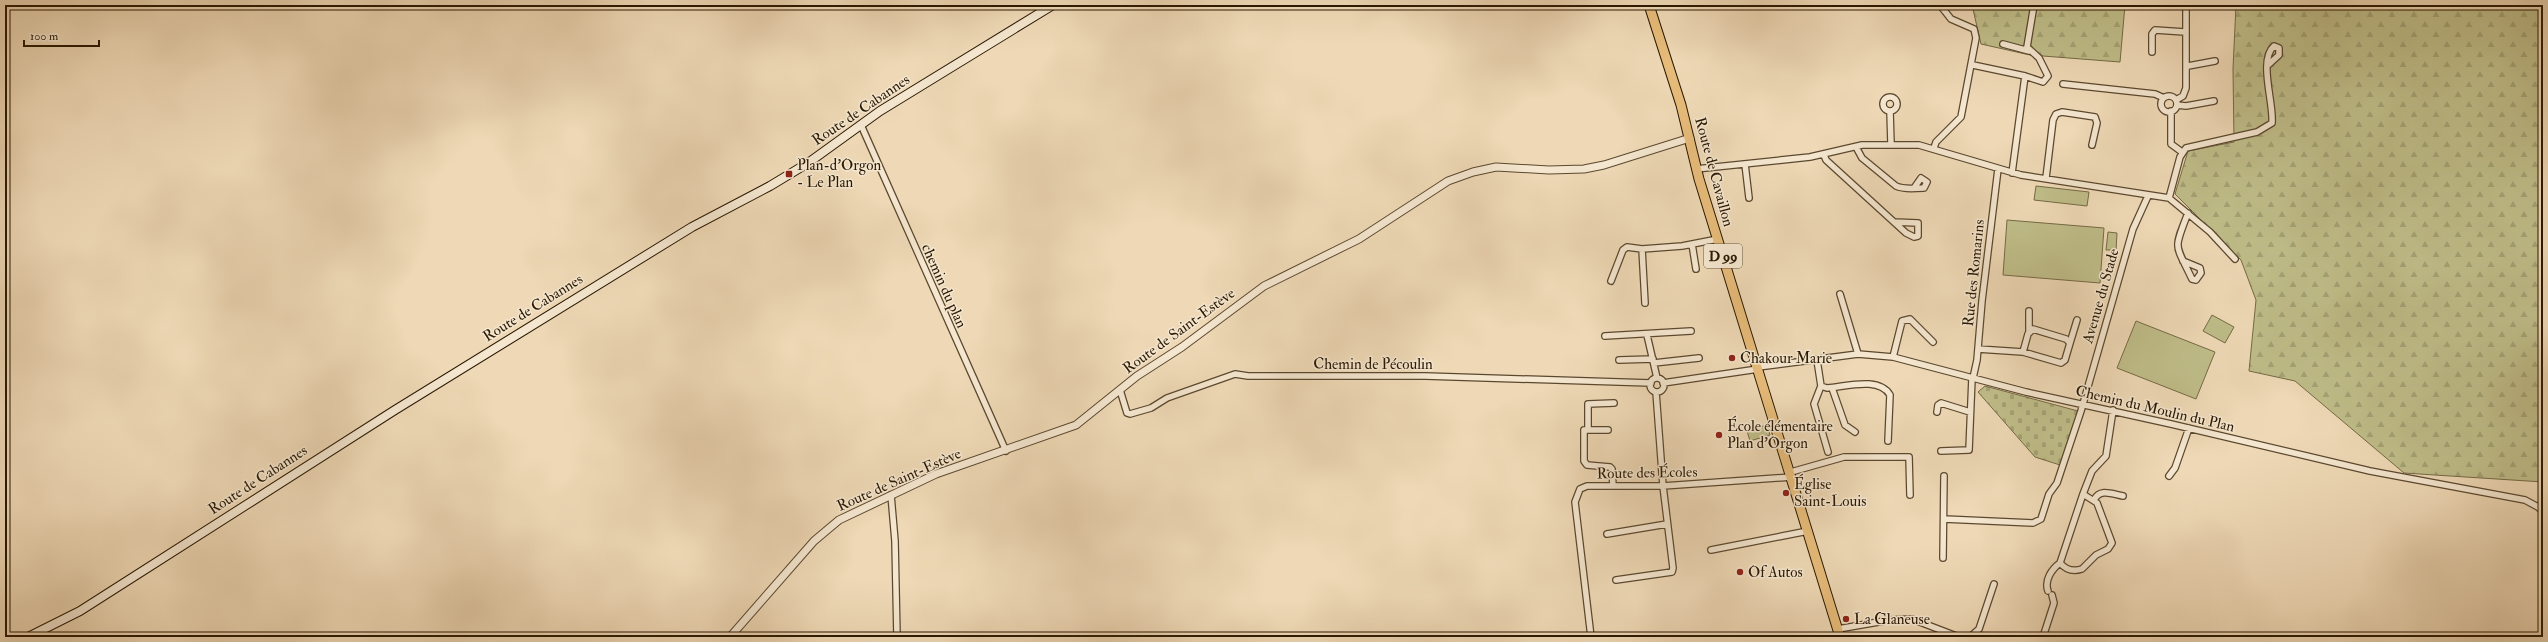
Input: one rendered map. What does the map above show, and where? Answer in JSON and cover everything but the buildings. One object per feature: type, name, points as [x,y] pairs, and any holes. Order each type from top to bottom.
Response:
[{"type":"main road","name":"Route de Cabannes","points":[[28,637],[80,611],[395,410],[692,227],[770,186],[808,163],[863,128],[975,52],[1053,5]]},
{"type":"main road","name":"Route de Cavaillon","points":[[1649,5],[1690,138],[1696,169],[1758,368],[1765,380],[1790,462],[1808,532],[1839,633]]},
{"type":"street","points":[[1934,148],[1936,142],[1961,117],[1973,64],[1976,38],[1974,29],[1950,19],[1940,5]]},
{"type":"street","points":[[1973,64],[2025,76],[2043,82],[2048,78],[2042,63],[2030,51],[2027,44],[2034,5]]},
{"type":"street","points":[[2182,152],[2171,144],[2171,112],[2176,102],[2185,93],[2188,66],[2185,58],[2186,5]]},
{"type":"street","points":[[2152,52],[2152,34],[2155,30],[2185,32]]},
{"type":"street","points":[[2003,44],[2030,51]]},
{"type":"street","points":[[2188,66],[2215,61]]},
{"type":"street","points":[[2169,198],[2182,152],[2186,148],[2257,132],[2272,123],[2273,111],[2267,66]]},
{"type":"street","points":[[2012,173],[2025,76]]},
{"type":"street","points":[[2063,84],[2155,94],[2164,98],[2170,96],[2176,102],[2214,101]]},
{"type":"street","points":[[2164,98],[2162,108],[2171,112]]},
{"type":"street","points":[[1890,111],[1890,144]]},
{"type":"street","points":[[2046,178],[2053,120],[2056,114],[2062,112],[2095,117],[2097,122],[2092,145]]},
{"type":"street","name":"chemin du plan","points":[[863,128],[1006,451]]},
{"type":"street","name":"Route de Saint-Estève","points":[[730,637],[828,528],[891,495],[936,474],[1006,451],[1076,425],[1104,405],[1120,390],[1182,347],[1264,286],[1360,238],[1448,181],[1473,172],[1496,167],[1549,170],[1584,169],[1604,165],[1690,138]]},
{"type":"street","points":[[1696,169],[1824,155],[1856,147],[1890,144],[1934,148],[1998,170],[2012,173],[2095,185],[2148,196],[2169,198],[2210,232],[2235,259]]},
{"type":"street","points":[[1856,147],[1862,158],[1896,186],[1914,188]]},
{"type":"street","points":[[1824,155],[1826,160],[1894,222]]},
{"type":"street","points":[[1745,164],[1749,198]]},
{"type":"street","name":"Rue des Romarins","points":[[1941,451],[1969,450],[1973,378],[1978,349],[1998,170]]},
{"type":"street","name":"Avenue du Stade","points":[[1944,519],[2038,522],[2049,494],[2057,483],[2082,404],[2133,229],[2148,196]]},
{"type":"street","points":[[2183,261],[2177,244],[2188,213]]},
{"type":"street","points":[[1611,281],[1623,250],[1627,247],[1642,249],[1718,240]]},
{"type":"street","points":[[1692,244],[1696,269]]},
{"type":"street","points":[[1642,249],[1645,302]]},
{"type":"street","points":[[1840,294],[1858,354]]},
{"type":"street","points":[[2023,352],[2029,332],[2029,311]]},
{"type":"street","points":[[1893,357],[1902,321],[1906,318],[1910,319],[1933,342]]},
{"type":"street","points":[[1978,349],[2023,352],[2061,363],[2065,360],[2077,320]]},
{"type":"street","points":[[2029,332],[2036,329],[2066,339],[2070,343]]},
{"type":"street","points":[[1605,336],[1647,335],[1691,331]]},
{"type":"street","points":[[1647,335],[1657,378],[1664,383],[1758,368]]},
{"type":"street","name":"Chemin du Moulin du Plan","points":[[1758,368],[1858,354],[1893,357],[1973,378],[2370,472],[2525,500],[2538,507],[2543,512]]},
{"type":"street","points":[[1619,360],[1653,361],[1699,358]]},
{"type":"street","points":[[1817,360],[1821,386],[1814,404],[1828,452]]},
{"type":"street","name":"Chemin de Pécoulin","points":[[1120,390],[1127,413],[1130,414],[1151,408],[1167,398],[1235,374],[1248,376],[1425,376],[1651,383]]},
{"type":"street","points":[[1616,580],[1672,572],[1663,486],[1656,392],[1651,388],[1651,383],[1657,378]]},
{"type":"street","points":[[1656,392],[1662,389],[1664,383]]},
{"type":"street","points":[[1821,386],[1832,388],[1874,384],[1887,390],[1890,396],[1888,441]]},
{"type":"street","points":[[1832,388],[1845,425],[1855,432]]},
{"type":"street","points":[[1588,430],[1588,404],[1614,403]]},
{"type":"street","points":[[1937,412],[1938,405],[1941,403],[1970,412]]},
{"type":"street","points":[[2043,637],[2054,603],[2047,587],[2051,572],[2060,563],[2092,471],[2106,456],[2113,410]]},
{"type":"street","points":[[2169,476],[2175,468],[2189,428]]},
{"type":"street","points":[[1608,430],[1584,430],[1584,461],[1587,466],[1612,469],[1613,486]]},
{"type":"street","name":"Route des Écoles","points":[[1592,637],[1576,495],[1583,487],[1663,486],[1792,474],[1844,457],[1909,457],[1910,494]]},
{"type":"street","points":[[1942,558],[1944,476]]},
{"type":"street","points":[[2094,500],[2099,493],[2103,492],[2122,496]]},
{"type":"street","points":[[2060,563],[2066,569],[2079,570],[2098,553],[2112,545],[2112,537],[2094,500],[2083,494]]},
{"type":"street","points":[[891,495],[895,541],[897,637]]},
{"type":"street","points":[[2538,507],[2543,502]]},
{"type":"street","points":[[1607,534],[1667,524]]},
{"type":"street","points":[[1711,550],[1808,532]]},
{"type":"street","points":[[1970,637],[1979,629],[1994,584]]},
{"type":"street","points":[[1839,633],[1890,620],[1912,619],[1958,637]]},
{"type":"green space","points":[[1972,5],[2125,5],[2120,62],[2030,55],[1981,44]]},
{"type":"green space","points":[[2236,5],[2543,5],[2543,482],[2404,473],[2295,381],[2249,371],[2256,300],[2241,260],[2175,194],[2188,151],[2234,142],[2233,69]]},
{"type":"green space","points":[[2036,186],[2089,192],[2087,206],[2034,200]]},
{"type":"green space","points":[[2007,220],[2104,228],[2100,283],[2003,275]]},
{"type":"green space","points":[[2108,232],[2117,233],[2116,250],[2106,250]]},
{"type":"green space","points":[[2212,315],[2234,327],[2225,343],[2203,331]]},
{"type":"green space","points":[[2136,321],[2215,352],[2196,399],[2117,368]]},
{"type":"green space","points":[[1985,386],[2078,411],[2060,465],[2035,457],[1978,392]]},
{"type":"green space","points":[[1767,425],[1770,435],[1750,441],[1747,431]]},
{"type":"place","name":"Plan-d'Orgon - Le Plan","points":[[789,174]]},
{"type":"place","name":"Chakour Marie","points":[[1732,358]]},
{"type":"place","name":"École élémentaire Plan d'Orgon","points":[[1719,435]]},
{"type":"place","name":"Église Saint-Louis","points":[[1786,493]]},
{"type":"place","name":"Of Autos","points":[[1740,572]]},
{"type":"place","name":"La Glaneuse","points":[[1846,619]]}]
